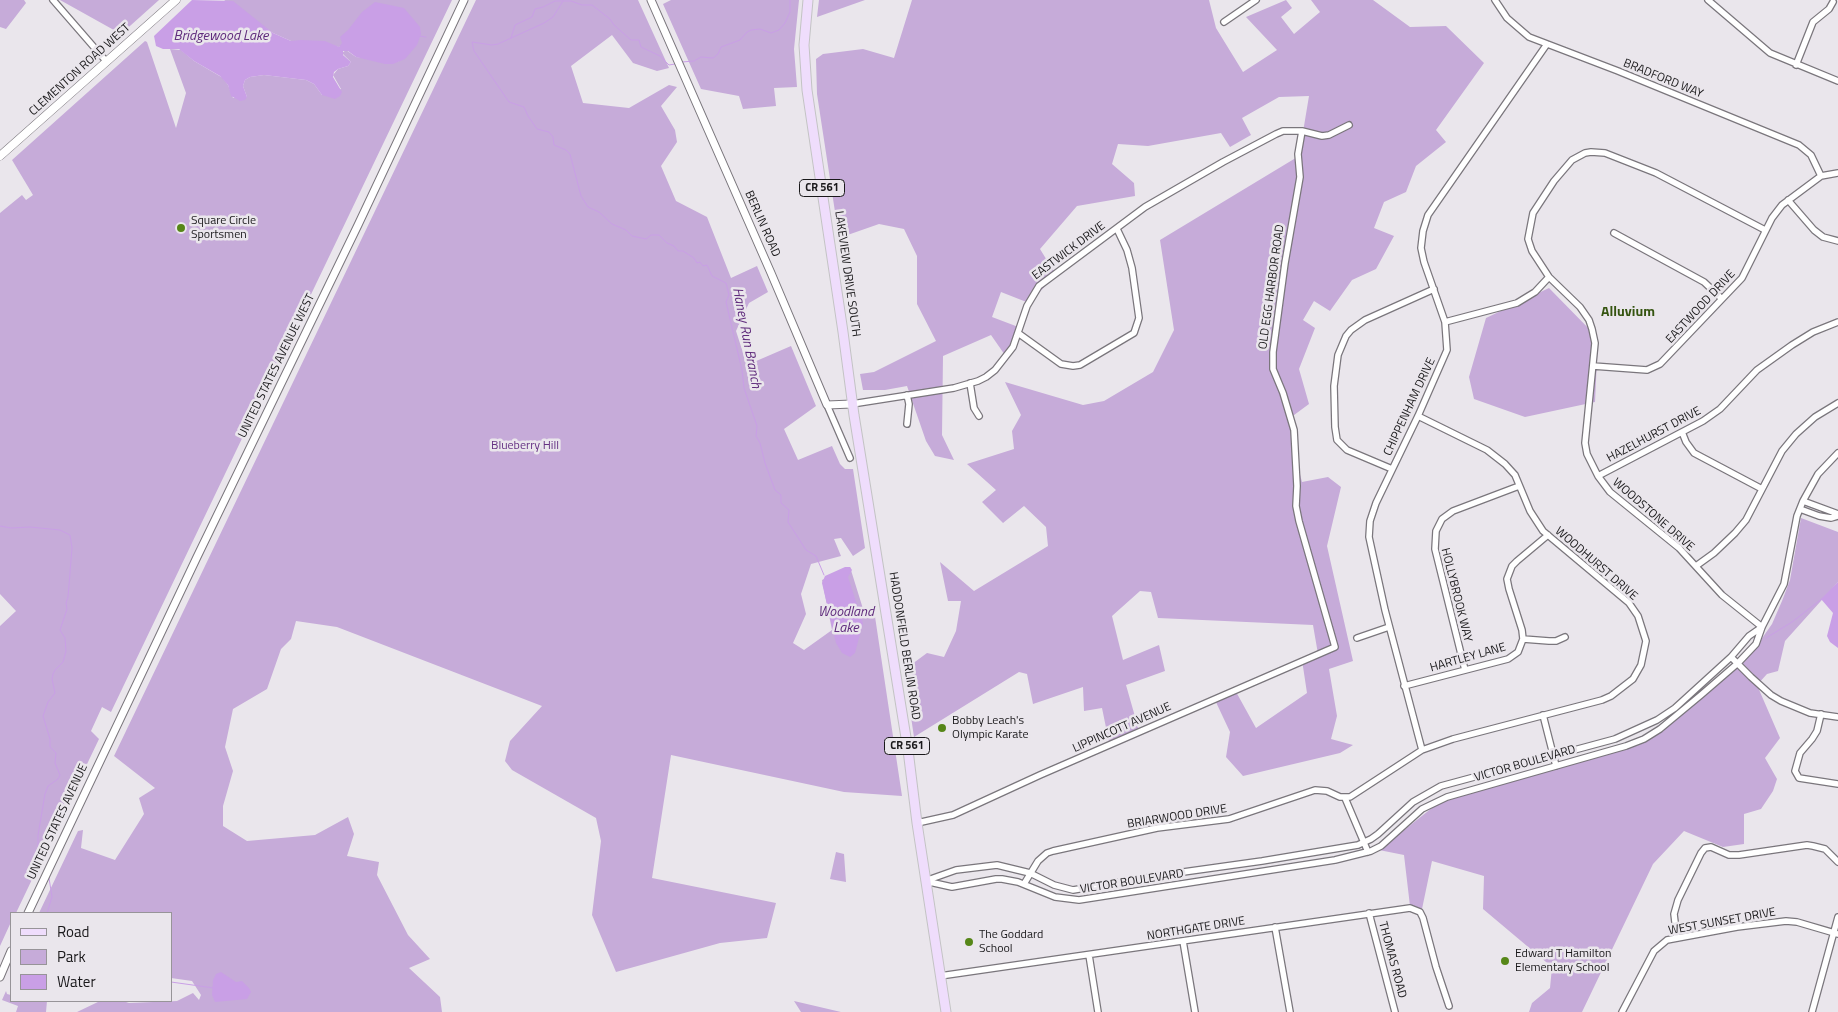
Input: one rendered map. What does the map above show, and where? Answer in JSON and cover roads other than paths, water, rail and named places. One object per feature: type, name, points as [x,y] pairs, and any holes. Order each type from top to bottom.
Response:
[{"type":"main road","name":"CLEMENTON ROAD WEST","points":[[0,156],[176,0]]},
{"type":"main road","name":"LAKEVIEW DRIVE SOUTH","points":[[808,0],[804,45],[807,90],[852,404]]},
{"type":"main road","name":"HADDONFIELD BERLIN ROAD","points":[[852,404],[908,750],[917,823],[946,1012]]},
{"type":"street","points":[[53,0],[106,61]]},
{"type":"street","name":"UNITED STATES AVENUE WEST","points":[[109,741],[358,225],[464,0]]},
{"type":"street","name":"BERLIN ROAD","points":[[650,0],[772,273],[850,458]]},
{"type":"street","points":[[1224,22],[1256,0]]},
{"type":"street","name":"BRADFORD WAY","points":[[1495,0],[1501,12],[1530,37],[1799,145],[1811,155],[1822,176]]},
{"type":"street","points":[[1708,0],[1770,53],[1838,81]]},
{"type":"street","points":[[1796,65],[1813,22],[1829,9],[1834,2]]},
{"type":"street","name":"CHIPPENHAM DRIVE","points":[[1422,750],[1389,627],[1369,537],[1369,528],[1376,502],[1418,416],[1447,350],[1446,322],[1424,262],[1421,248],[1423,231],[1428,215],[1547,44]]},
{"type":"street","name":"EASTWICK DRIVE","points":[[827,405],[852,404],[954,388],[986,377],[995,370],[1013,347],[1027,306],[1039,286],[1160,198],[1283,131],[1302,131],[1322,136],[1329,135],[1349,125]]},
{"type":"street","name":"OLD EGG HARBOR ROAD","points":[[1302,131],[1298,154],[1300,177],[1291,225],[1273,352],[1273,369],[1283,393],[1294,430],[1297,477],[1296,506],[1299,521],[1335,647]]},
{"type":"street","name":"WOODSTONE DRIVE","points":[[1762,627],[1722,595],[1683,552],[1610,492],[1598,476],[1587,454],[1585,443],[1595,343],[1589,320],[1580,307],[1549,277],[1529,245],[1528,232],[1531,218],[1554,181],[1567,165],[1585,153],[1605,154],[1656,173],[1765,230]]},
{"type":"street","name":"EASTWOOD DRIVE","points":[[1593,366],[1638,370],[1653,368],[1660,364],[1738,284],[1747,271],[1772,218],[1788,200],[1822,176],[1838,173]]},
{"type":"street","points":[[1788,200],[1814,230],[1823,237],[1838,240]]},
{"type":"street","points":[[1018,333],[1061,364],[1073,366],[1080,365],[1134,333],[1139,318],[1132,268],[1128,250],[1117,229]]},
{"type":"street","points":[[1614,233],[1704,282],[1722,299]]},
{"type":"street","points":[[1446,322],[1517,303],[1535,292],[1549,277]]},
{"type":"street","points":[[1392,469],[1348,450],[1337,440],[1334,386],[1338,355],[1346,336],[1365,320],[1434,289]]},
{"type":"street","name":"HAZELHURST DRIVE","points":[[1598,476],[1712,415],[1757,370],[1792,344],[1813,332],[1838,322]]},
{"type":"street","points":[[970,384],[974,408],[979,416]]},
{"type":"street","points":[[907,395],[909,404],[907,424]]},
{"type":"street","points":[[1696,566],[1735,533],[1746,520],[1777,456],[1796,434],[1815,417],[1838,403]]},
{"type":"street","name":"WOODHURST DRIVE","points":[[1345,798],[1356,794],[1422,750],[1453,739],[1611,696],[1627,685],[1637,674],[1646,646],[1644,632],[1638,616],[1629,603],[1620,593],[1548,535],[1537,522],[1512,470],[1495,455],[1418,416]]},
{"type":"street","points":[[1682,432],[1689,448],[1694,453],[1762,490]]},
{"type":"street","name":"VICTOR BOULEVARD","points":[[926,881],[952,887],[996,879],[1024,884],[1056,896],[1079,900],[1335,860],[1368,852],[1381,846],[1422,810],[1447,797],[1626,746],[1644,739],[1660,729],[1738,663],[1756,644],[1762,627],[1784,584],[1803,501],[1818,474],[1838,453]]},
{"type":"street","name":"HOLLYBROOK WAY","points":[[1465,670],[1434,549],[1436,531],[1442,519],[1453,511],[1519,486]]},
{"type":"street","points":[[1803,501],[1838,515]]},
{"type":"street","points":[[1800,509],[1831,518],[1838,515]]},
{"type":"street","points":[[1548,535],[1517,561],[1509,572],[1507,579],[1508,589],[1522,630],[1523,639],[1548,642],[1561,640],[1566,637]]},
{"type":"street","points":[[1357,638],[1389,627]]},
{"type":"street","name":"VICTOR BOULEVARD","points":[[926,881],[956,870],[988,865],[1008,866],[1030,873],[1054,885],[1074,890],[1350,847],[1364,843],[1378,834],[1413,802],[1441,786],[1615,738],[1657,720],[1675,708],[1731,656],[1749,636],[1762,627]]},
{"type":"street","name":"HARTLEY LANE","points":[[1404,686],[1508,659],[1518,652],[1523,639]]},
{"type":"street","name":"LIPPINCOTT AVENUE","points":[[917,823],[953,815],[1058,767],[1335,647]]},
{"type":"street","points":[[1731,656],[1771,695],[1810,713],[1838,717]]},
{"type":"street","points":[[1821,714],[1819,726],[1812,739],[1797,758],[1796,773],[1799,778],[1804,780],[1828,781],[1838,784]]},
{"type":"street","points":[[1543,715],[1556,766]]},
{"type":"street","name":"UNITED STATES AVENUE","points":[[28,912],[109,741]]},
{"type":"street","name":"BRIARWOOD DRIVE","points":[[1024,884],[1042,857],[1053,851],[1157,828],[1230,819],[1315,790],[1327,791],[1345,798]]},
{"type":"street","points":[[1345,798],[1368,852]]},
{"type":"street","points":[[1396,816],[1403,827]]},
{"type":"street","points":[[1677,938],[1674,914],[1678,900],[1701,853],[1706,848],[1712,847],[1729,855],[1739,855],[1807,845],[1826,850],[1838,862]]},
{"type":"street","name":"NORTHGATE DRIVE","points":[[940,976],[1404,908],[1416,909],[1424,918],[1449,1006]]},
{"type":"street","name":"THOMAS ROAD","points":[[1369,913],[1395,1012]]},
{"type":"street","points":[[1812,1012],[1836,933],[1838,917]]},
{"type":"street","name":"WEST SUNSET DRIVE","points":[[1622,1012],[1654,951],[1662,943],[1677,938],[1786,921],[1797,922],[1836,933]]},
{"type":"street","points":[[1274,927],[1290,1012]]},
{"type":"street","points":[[1183,941],[1195,1012]]},
{"type":"street","points":[[0,977],[10,953]]},
{"type":"street","points":[[1089,955],[1098,1012]]},
{"type":"water","name":"Bridgewood Lake","points":[[192,0],[233,1],[273,33],[291,41],[325,41],[339,47],[342,43],[340,37],[362,12],[375,2],[404,8],[420,27],[421,34],[417,45],[405,59],[393,64],[356,57],[348,51],[343,51],[343,55],[351,62],[348,66],[334,72],[333,77],[342,92],[335,99],[322,95],[314,84],[306,80],[264,75],[250,77],[245,80],[243,86],[247,97],[245,100],[240,101],[231,96],[228,85],[220,76],[194,61],[179,49],[163,49],[156,46],[154,36]]},
{"type":"water","name":"Woodland Lake","points":[[845,567],[850,567],[852,570],[848,577],[863,623],[855,653],[850,657],[842,653],[836,643],[822,583],[825,576]]},
{"type":"water","points":[[1838,582],[1838,648],[1830,642],[1827,636],[1833,613],[1821,599]]},
{"type":"water","points":[[221,972],[236,982],[242,981],[249,988],[251,992],[247,999],[215,1002],[212,995],[213,980],[216,974]]},
{"type":"waterway","points":[[682,62],[694,61],[701,57],[713,58],[718,54],[721,47],[740,40],[751,30],[760,29],[771,33],[779,30],[790,12],[790,0]]},
{"type":"waterway","points":[[511,38],[515,25],[532,17],[535,9],[555,1],[571,1],[582,5],[592,5],[610,19],[631,40],[639,40],[641,47],[660,56],[669,65],[675,64]]},
{"type":"waterway","name":"Haney Run Branch","points":[[563,1],[553,17],[544,23],[498,44],[472,42],[474,51],[509,102],[524,107],[537,129],[549,132],[553,137],[554,145],[566,150],[570,154],[581,196],[588,207],[599,212],[612,224],[626,230],[632,236],[646,239],[651,235],[659,235],[678,251],[683,251],[694,258],[697,263],[700,262],[703,266],[707,265],[712,276],[726,283],[729,295],[726,302],[742,370],[744,388],[757,426],[756,436],[760,443],[765,463],[775,490],[781,495],[781,503],[789,510],[788,522],[806,550],[816,556],[824,575]]},
{"type":"waterway","points":[[419,36],[426,37]]},
{"type":"waterway","points":[[0,526],[60,530],[70,535],[72,548],[67,609],[60,630],[65,638],[66,651],[63,662],[53,674],[52,679],[55,693],[48,702],[43,716],[50,739],[50,747],[56,753],[55,763],[60,775],[58,779],[48,786],[45,794],[38,835],[40,857]]},
{"type":"waterway","points":[[1766,638],[1792,622],[1823,598]]},
{"type":"waterway","points":[[47,912],[52,897],[49,878]]},
{"type":"waterway","points":[[172,982],[214,988]]},
{"type":"place","name":"Square Circle Sportsmen","points":[[181,228]]},
{"type":"place","name":"Bobby Leach's Olympic Karate","points":[[942,728]]},
{"type":"place","name":"The Goddard School","points":[[969,942]]},
{"type":"place","name":"Edward T Hamilton Elementary School","points":[[1505,961]]},
{"type":"district","name":"Alluvium","points":[[1628,313]]},
{"type":"park label","name":"Blueberry Hill","points":[[525,446]]}]
